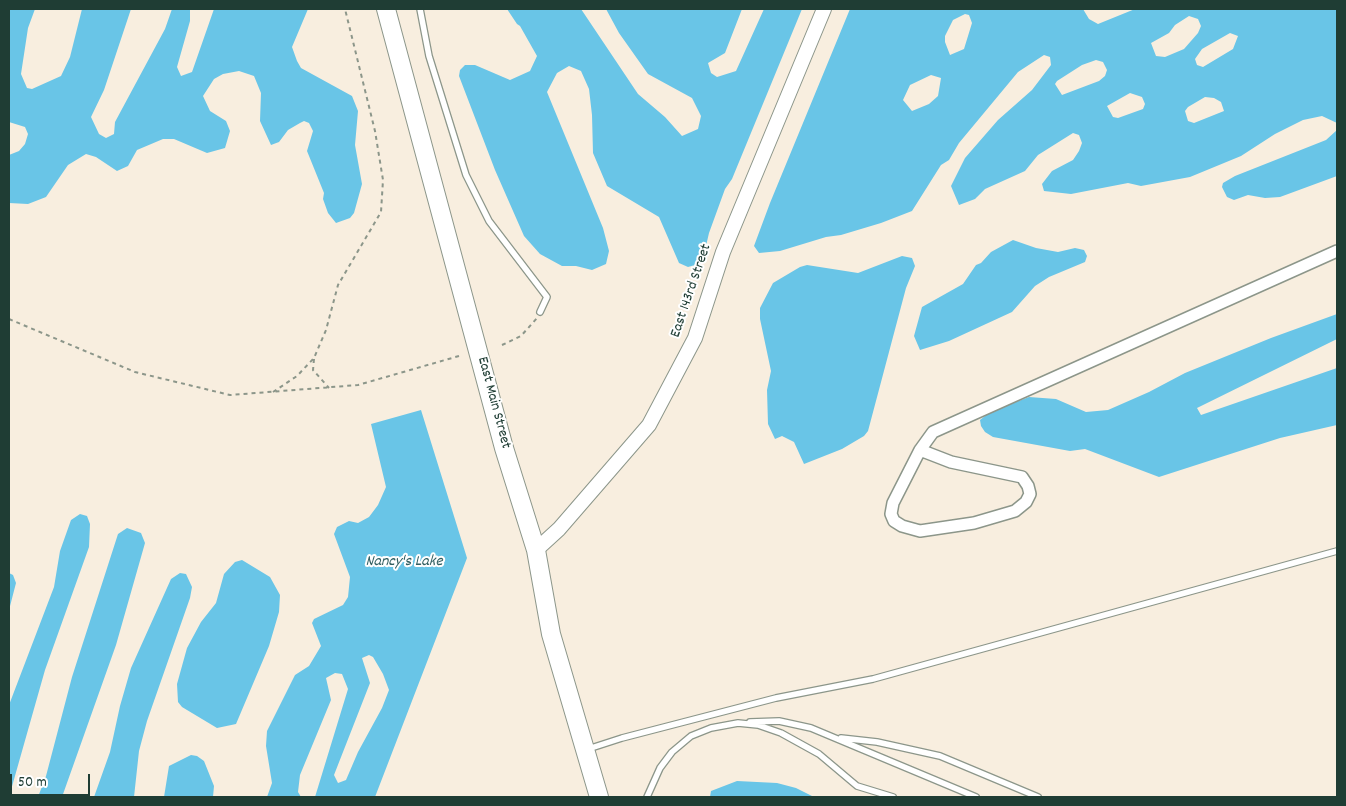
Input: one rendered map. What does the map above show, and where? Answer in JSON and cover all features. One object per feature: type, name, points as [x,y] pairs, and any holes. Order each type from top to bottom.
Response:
[{"type":"main road","name":"East Main Street","points":[[386,9],[504,448],[536,550],[551,634],[599,797]]},
{"type":"street","name":"East 143rd Street","points":[[536,550],[559,529],[649,425],[695,338],[723,252],[824,9]]},
{"type":"street","points":[[920,450],[952,462],[1022,477],[1028,486],[1030,494],[1026,502],[1015,511],[974,523],[920,531],[902,526],[894,521],[891,514],[893,503],[920,450],[933,432],[1337,251]]},
{"type":"lane","points":[[420,9],[429,56],[466,175],[490,221],[547,297],[540,312]]},
{"type":"lane","points":[[586,750],[622,738],[776,698],[873,679],[1337,551]]},
{"type":"lane","points":[[647,797],[660,768],[672,752],[691,736],[711,728],[738,723],[779,721],[811,728],[837,738],[939,783],[976,797]]},
{"type":"lane","points":[[738,723],[758,725],[781,733],[819,754],[857,786],[893,797]]},
{"type":"lane","points":[[837,738],[877,742],[940,756],[1038,797]]},
{"type":"path","points":[[329,388],[313,370],[314,358],[326,330],[338,286],[381,212],[383,180],[376,131],[345,9]]},
{"type":"path","points":[[502,345],[521,336],[540,312]]},
{"type":"path","points":[[9,319],[135,372],[230,395],[358,386],[459,356]]},
{"type":"path","points":[[272,393],[297,376],[314,358]]},
{"type":"water","points":[[9,9],[35,9],[28,28],[21,74],[27,88],[32,89],[61,76],[70,57],[82,9],[131,9],[104,90],[91,117],[99,134],[106,138],[114,134],[115,122],[165,29],[172,9],[190,9],[190,21],[177,67],[181,76],[192,72],[214,9],[308,9],[292,47],[297,61],[301,68],[352,96],[358,111],[355,145],[362,184],[354,213],[350,218],[336,223],[328,213],[323,199],[324,193],[307,151],[313,131],[309,123],[304,121],[300,123],[288,130],[279,142],[271,145],[260,121],[261,93],[254,76],[239,71],[223,74],[214,79],[203,96],[210,111],[226,121],[230,131],[225,148],[207,153],[174,139],[163,139],[137,150],[128,166],[117,171],[96,157],[86,154],[68,165],[46,197],[28,204],[9,203],[9,155],[19,151],[25,144],[28,134],[25,127],[9,122]]},
{"type":"water","points":[[507,9],[581,9],[638,94],[665,117],[682,136],[698,129],[701,116],[692,98],[648,74],[619,33],[606,9],[742,9],[725,53],[708,63],[711,73],[717,77],[736,71],[764,9],[802,9],[732,179],[725,189],[709,233],[702,263],[688,267],[679,263],[659,217],[607,186],[593,153],[589,89],[581,71],[569,66],[557,73],[547,92],[603,228],[609,251],[606,264],[592,270],[576,266],[562,266],[540,254],[524,236],[495,170],[459,76],[460,70],[465,65],[475,65],[510,80],[530,71],[537,56],[520,26]]},
{"type":"water","points":[[850,9],[1083,9],[1089,19],[1098,24],[1135,9],[1337,9],[1337,123],[1322,116],[1303,120],[1275,134],[1241,156],[1190,177],[1141,186],[1128,183],[1071,194],[1044,191],[1042,184],[1052,171],[1073,160],[1079,151],[1082,143],[1079,135],[1073,133],[1038,155],[1025,171],[985,189],[975,199],[959,205],[951,186],[965,158],[998,120],[1032,90],[1051,65],[1050,57],[1044,55],[1018,72],[959,143],[949,160],[941,165],[912,211],[841,235],[826,237],[780,251],[759,253],[754,246]],"holes":[[[965,14],[969,15],[972,23],[964,49],[950,55],[945,42],[945,36],[953,20]],[[1189,16],[1198,19],[1201,26],[1198,33],[1184,49],[1165,57],[1156,56],[1151,43],[1169,33],[1175,25]],[[1230,33],[1238,36],[1233,49],[1203,67],[1197,65],[1195,59],[1202,49]],[[1096,60],[1103,62],[1107,70],[1105,76],[1099,81],[1062,95],[1055,84],[1082,65]],[[931,75],[941,78],[938,96],[929,104],[912,111],[903,100],[910,85]],[[1130,93],[1142,97],[1145,104],[1143,109],[1118,118],[1113,117],[1107,106]],[[1205,97],[1214,98],[1221,102],[1224,111],[1194,123],[1188,121],[1185,111],[1188,107]]]},
{"type":"water","points":[[1337,130],[1337,176],[1280,197],[1265,198],[1248,195],[1234,200],[1227,197],[1222,187],[1223,183],[1235,176],[1326,140]]},
{"type":"water","points":[[1013,240],[1036,248],[1058,252],[1075,248],[1084,250],[1087,256],[1085,262],[1049,277],[1035,286],[1012,312],[949,341],[920,350],[914,336],[922,307],[963,284],[976,265],[981,263],[991,252]]},
{"type":"water","points":[[902,256],[912,258],[915,266],[906,288],[868,431],[864,436],[842,449],[804,464],[794,442],[782,436],[775,439],[768,424],[767,390],[771,371],[760,319],[760,308],[773,283],[800,267],[807,265],[858,273]]},
{"type":"water","points":[[1337,314],[1337,339],[1197,408],[1201,415],[1337,368],[1337,425],[1280,438],[1159,477],[1085,449],[1070,451],[993,437],[985,432],[981,426],[980,420],[990,412],[1029,397],[1056,399],[1086,412],[1108,410],[1149,392],[1185,373],[1271,338]]},
{"type":"water","name":"Nancy's Lake","points":[[421,410],[467,558],[375,797],[315,797],[348,689],[342,674],[335,673],[326,678],[331,700],[300,775],[298,792],[301,797],[267,797],[272,783],[266,746],[267,731],[295,675],[309,666],[321,646],[312,623],[314,619],[343,605],[348,597],[350,577],[334,534],[337,527],[349,521],[358,523],[369,517],[378,505],[386,487],[371,424]],"holes":[[[369,655],[373,657],[383,674],[389,690],[346,780],[338,783],[334,775],[370,683],[362,658]]]},
{"type":"water","points":[[80,514],[87,516],[90,524],[89,547],[45,670],[9,797],[9,705],[54,587],[60,551],[71,520]]},
{"type":"water","points":[[127,528],[141,533],[145,543],[116,645],[62,797],[38,797],[46,776],[72,677],[118,534]]},
{"type":"water","points":[[242,560],[270,577],[280,595],[279,612],[269,646],[236,724],[217,728],[182,707],[178,702],[177,684],[187,648],[201,622],[216,603],[224,574],[235,562]]},
{"type":"water","points":[[9,573],[13,575],[16,583],[9,610]]},
{"type":"water","points":[[180,573],[186,574],[192,587],[190,598],[147,721],[139,751],[134,797],[94,797],[110,752],[131,668],[171,579]]},
{"type":"water","points":[[191,755],[197,756],[204,761],[214,786],[213,797],[164,797],[169,766]]},
{"type":"water","points":[[737,781],[777,783],[796,788],[814,797],[710,797],[711,791]]}]
